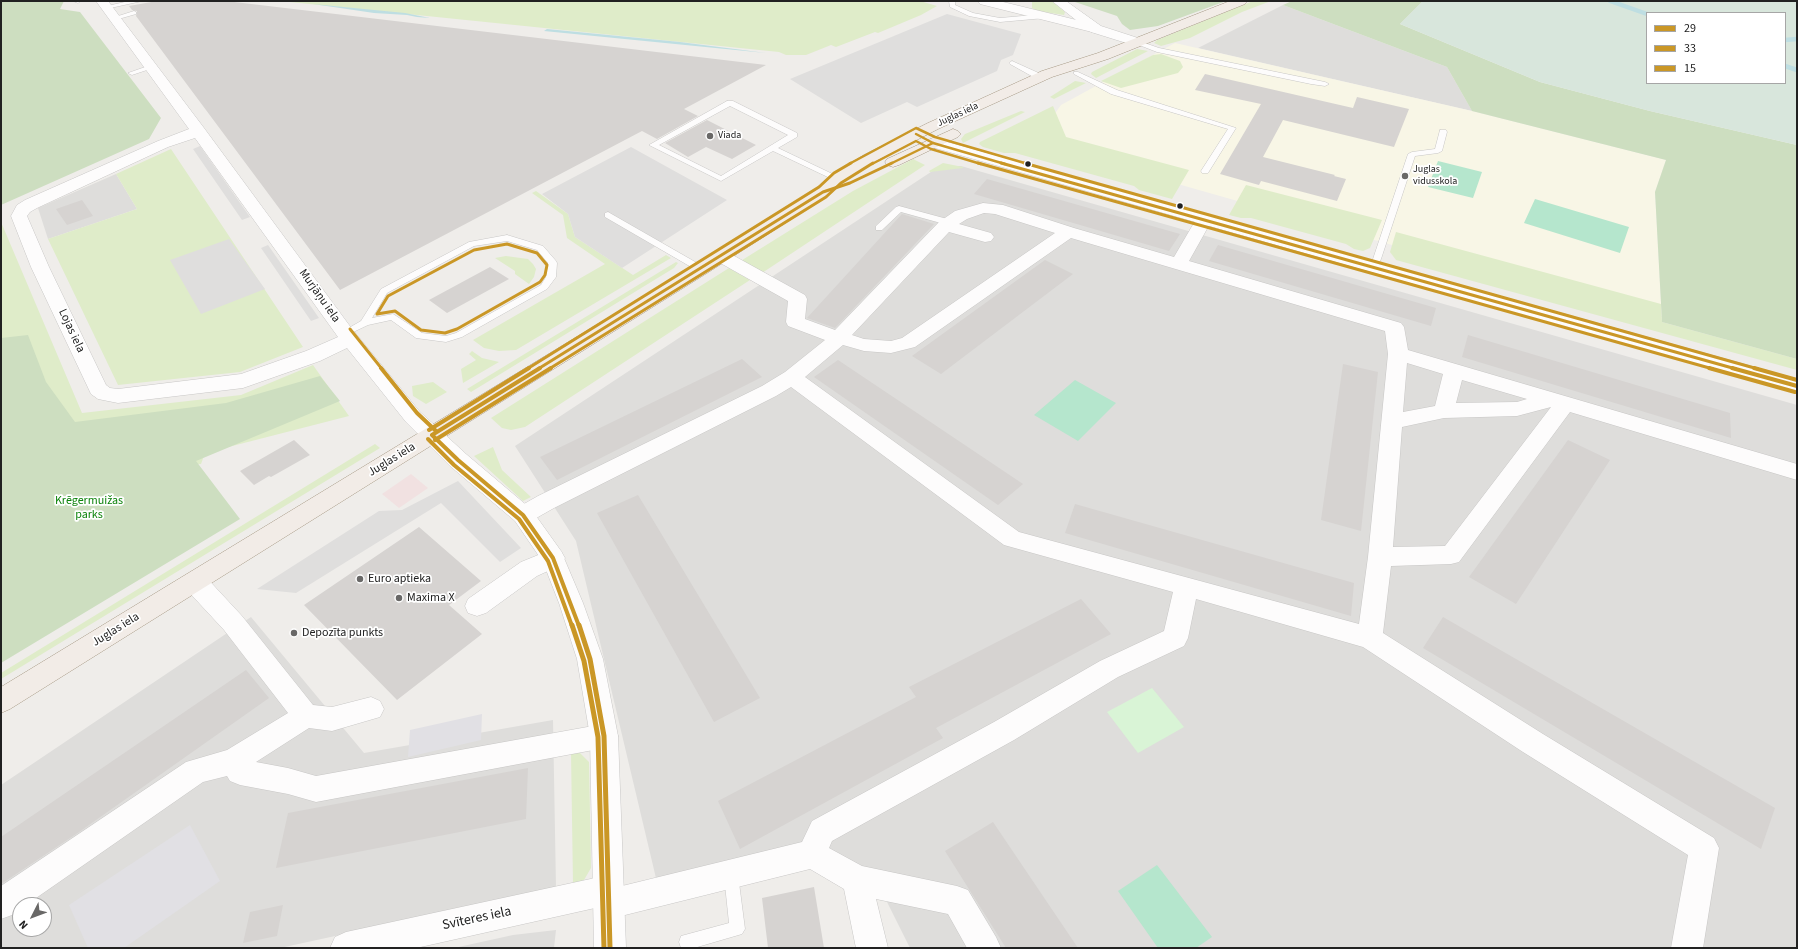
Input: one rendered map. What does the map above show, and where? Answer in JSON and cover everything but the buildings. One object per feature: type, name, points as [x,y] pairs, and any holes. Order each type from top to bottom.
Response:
[{"type":"main road","name":"Juglas iela","points":[[1,701],[721,256],[823,192],[837,178],[870,158],[916,134],[1040,77],[1103,56],[1241,1]]},
{"type":"main road","name":"Juglas iela","points":[[1001,110],[1076,73],[1103,56]]},
{"type":"main road","name":"Juglas iela","points":[[823,192],[850,183],[967,127]]},
{"type":"main road","points":[[916,134],[933,143]]},
{"type":"street","points":[[984,1],[1021,5],[1045,16],[1096,29],[1136,42]]},
{"type":"street","points":[[1058,1],[1096,29]]},
{"type":"street","name":"Murjāņu iela","points":[[108,8],[348,336],[413,418],[458,460],[523,515],[553,558],[571,603],[590,659],[604,736],[610,948]]},
{"type":"street","name":"Lojas iela","points":[[199,131],[163,144],[31,204],[23,209],[19,216],[40,266],[98,389],[105,394],[118,396],[243,381],[313,356],[348,336]]},
{"type":"street","points":[[933,143],[1797,386]]},
{"type":"street","points":[[523,515],[546,502],[769,391],[792,377],[829,348],[947,224],[961,215],[983,208],[997,209],[1068,232],[1394,327],[1398,354],[1380,557],[1370,638]]},
{"type":"street","points":[[1179,264],[1204,220]]},
{"type":"street","points":[[947,224],[985,237]]},
{"type":"street","points":[[721,256],[798,299],[795,322],[839,338],[864,345],[891,347],[908,343],[1068,232]]},
{"type":"street","points":[[1398,354],[1797,472]]},
{"type":"street","points":[[1444,411],[1454,370]]},
{"type":"street","points":[[792,377],[1012,539],[1187,586],[1370,638],[1540,747],[1704,848],[1687,948]]},
{"type":"street","points":[[1392,422],[1444,411],[1517,409],[1560,401]]},
{"type":"street","points":[[1380,557],[1451,555],[1560,401]]},
{"type":"street","points":[[477,606],[530,569],[553,558]]},
{"type":"street","points":[[195,582],[233,623],[306,716]]},
{"type":"street","points":[[985,948],[957,901],[856,880],[812,854],[822,831],[1004,731],[1109,669],[1175,638],[1187,586]]},
{"type":"street","points":[[1,904],[196,771],[233,761],[306,716],[332,720],[371,709]]},
{"type":"street","points":[[233,761],[240,772],[288,781],[316,789],[604,736]]},
{"type":"street","name":"Svīteres iela","points":[[346,948],[730,875],[812,854]]},
{"type":"street","points":[[856,880],[872,948]]},
{"type":"lane","points":[[108,8],[138,1]]},
{"type":"lane","points":[[952,1],[952,6],[972,15],[1000,20],[1045,16]]},
{"type":"lane","points":[[108,8],[134,13]]},
{"type":"lane","points":[[1136,42],[1157,50],[1325,84]]},
{"type":"lane","points":[[1012,63],[1040,77]]},
{"type":"lane","points":[[132,72],[151,67]]},
{"type":"lane","points":[[1076,73],[1114,92],[1232,128],[1205,171]]},
{"type":"lane","points":[[730,103],[794,134],[772,148],[720,179],[653,145],[730,103]]},
{"type":"lane","points":[[1373,266],[1412,154],[1438,150],[1443,132]]},
{"type":"lane","points":[[772,148],[837,178]]},
{"type":"lane","points":[[879,228],[899,209],[947,224]]},
{"type":"lane","points":[[608,215],[700,269]]},
{"type":"lane","points":[[348,336],[365,324],[393,317],[419,336],[446,339],[459,335],[544,287],[551,277],[553,263],[540,248],[506,238],[472,244],[384,291],[365,324]]},
{"type":"lane","points":[[687,942],[737,929],[730,875]]},
{"type":"shaded area","points":[[1423,1],[1797,1],[1797,145],[1650,111],[1540,82],[1400,24]]},
{"type":"shaded area","points":[[1283,5],[1447,67],[1472,111],[1198,48]]},
{"type":"shaded area","points":[[947,14],[1021,34],[1013,55],[1001,60],[997,71],[917,107],[907,102],[861,123],[790,79]]},
{"type":"shaded area","name":"Juglas vidusskola","points":[[1175,43],[1472,111],[1666,160],[1655,192],[1662,322],[1034,143],[1061,105]]},
{"type":"shaded area","points":[[200,146],[250,217],[242,220],[193,149]]},
{"type":"shaded area","points":[[631,147],[727,200],[622,268],[575,237],[568,214],[542,194]]},
{"type":"shaded area","points":[[940,166],[961,166],[1797,405],[1797,948],[910,948],[880,888],[812,854],[660,895],[576,541],[515,446]]},
{"type":"shaded area","points":[[116,174],[137,209],[48,239],[38,208]]},
{"type":"shaded area","points":[[229,239],[265,289],[201,314],[170,260]]},
{"type":"shaded area","points":[[268,245],[319,318],[311,321],[261,248]]},
{"type":"shaded area","points":[[411,474],[428,488],[399,508],[382,494]]},
{"type":"shaded area","points":[[458,481],[521,548],[500,562],[441,503],[296,593],[257,589],[379,511],[402,510]]},
{"type":"shaded area","points":[[251,617],[364,753],[553,720],[556,888],[280,948],[1,948],[1,785]]},
{"type":"shaded area","points":[[482,714],[481,740],[408,757],[410,730]]},
{"type":"shaded area","points":[[190,825],[220,881],[124,948],[88,948],[69,905]]},
{"type":"shaded area","points":[[556,930],[554,948],[454,948],[513,935]]},
{"type":"green space","points":[[1,1],[64,1],[60,9],[80,12],[161,118],[149,139],[1,205]]},
{"type":"green space","points":[[280,1],[920,1],[937,6],[921,15],[878,33],[875,32],[836,47],[831,45],[806,55],[786,55],[779,52]]},
{"type":"green space","points":[[1032,1],[1052,1],[1065,12],[1064,15],[1037,11],[1032,8]]},
{"type":"green space","points":[[1072,1],[1226,1],[1158,26],[1130,30],[1122,24],[1117,16]]},
{"type":"green space","points":[[1253,1],[1271,1],[1242,12],[1190,38],[1161,46],[1154,43],[1157,40]]},
{"type":"green space","points":[[1292,1],[1423,1],[1400,24],[1540,82],[1650,111],[1797,145],[1797,359],[1662,322],[1655,192],[1666,160],[1472,111],[1447,67],[1283,5]]},
{"type":"green space","points":[[1137,49],[1148,51],[1096,78],[1091,74],[1092,72]]},
{"type":"green space","points":[[1161,54],[1180,61],[1183,67],[1178,73],[1121,88],[1101,81],[1153,55]]},
{"type":"green space","points":[[1075,81],[1086,83],[1054,99],[1050,97]]},
{"type":"green space","points":[[1053,106],[1066,137],[1189,170],[1172,199],[1139,190],[1134,186],[1015,153],[1004,153],[983,147],[979,144],[980,142]]},
{"type":"green space","points":[[1021,111],[1025,112],[963,143],[961,139],[965,134]]},
{"type":"green space","points":[[171,149],[303,347],[240,372],[118,385],[48,239],[137,209],[116,174]]},
{"type":"green space","points":[[913,159],[925,165],[762,273],[739,262],[853,191]]},
{"type":"green space","points":[[1438,161],[1482,172],[1473,198],[1428,187]]},
{"type":"green space","points":[[943,163],[963,167],[963,168],[929,171]]},
{"type":"green space","points":[[1246,185],[1382,220],[1370,248],[1363,251],[1354,249],[1346,244],[1251,218],[1241,218],[1229,215]]},
{"type":"green space","points":[[536,191],[568,214],[575,237],[633,275],[666,255],[671,258],[516,350],[499,351],[484,348],[473,340],[605,264],[567,238],[563,215],[532,193]]},
{"type":"green space","points":[[1535,199],[1629,227],[1620,253],[1524,223]]},
{"type":"green space","points":[[1,222],[82,413],[241,395],[313,365],[349,416],[205,453],[201,464],[1,489]]},
{"type":"green space","points":[[1396,232],[1661,304],[1662,322],[1797,359],[1797,370],[1396,260],[1390,252]]},
{"type":"green space","points":[[506,256],[528,259],[533,264],[536,269],[534,277],[529,284],[515,274],[515,271],[495,258]]},
{"type":"green space","points":[[676,262],[678,263],[674,268],[471,392],[467,389]]},
{"type":"green space","points":[[729,268],[750,280],[525,427],[511,430],[502,428],[491,418]]},
{"type":"green space","name":"Krēgermuižas parks","points":[[28,335],[46,382],[75,422],[226,403],[320,376],[340,401],[196,461],[240,519],[1,663],[1,338]]},
{"type":"green space","points":[[472,351],[482,358],[499,362],[463,383],[461,369],[476,360],[469,354]]},
{"type":"green space","points":[[1075,380],[1116,403],[1078,441],[1034,415]]},
{"type":"green space","points":[[433,382],[447,392],[426,404],[413,396],[412,386]]},
{"type":"green space","points":[[375,444],[380,448],[1,679],[1,673]]},
{"type":"green space","points":[[493,447],[502,470],[531,497],[523,501],[474,456]]},
{"type":"green space","points":[[1152,688],[1184,727],[1138,753],[1107,712]]},
{"type":"green space","points":[[571,752],[580,753],[589,762],[591,868],[584,880],[573,885]]},
{"type":"green space","points":[[1157,865],[1212,937],[1196,948],[1158,948],[1118,891]]},
{"type":"water","points":[[313,4],[405,13],[430,18],[374,13]]},
{"type":"water","points":[[547,29],[680,42],[766,53],[544,31]]},
{"type":"waterway","points":[[1610,1],[1646,14]]},
{"type":"waterway","points":[[1786,40],[1797,39]]},
{"type":"waterway","points":[[1786,66],[1797,70]]},
{"type":"transit line","name":"15","points":[[429,430],[819,187],[834,173],[867,153],[916,128],[935,137],[961,145],[1797,380]]},
{"type":"transit line","name":"29","points":[[916,134],[933,143],[959,151],[1797,386]]},
{"type":"transit line","name":"33","points":[[435,440],[826,197],[841,183],[873,163],[916,141],[931,149],[957,157],[1795,392]]},
{"type":"transit line","name":"29","points":[[432,435],[823,192],[850,183],[933,143]]},
{"type":"transit line","name":"15","points":[[507,244],[537,253],[547,265],[545,275],[540,282],[457,329],[445,333],[421,330],[395,311],[377,314],[388,296],[474,250],[507,244]]},
{"type":"transit line","name":"15","points":[[350,329],[417,413],[436,431]]},
{"type":"transit line","name":"29","points":[[432,435],[458,460],[523,515],[553,558],[571,603],[590,659],[604,736],[610,948]]},
{"type":"transit line","name":"33","points":[[428,439],[454,465],[519,519],[548,561],[565,605],[584,661],[598,737],[604,948]]},
{"type":"place","name":"Viada","points":[[710,136]]},
{"type":"place","name":"Juglas vidusskola","points":[[1405,176]]},
{"type":"place","name":"Euro aptieka","points":[[360,579]]},
{"type":"place","name":"Maxima X","points":[[399,598]]},
{"type":"place","name":"Depozīta punkts","points":[[294,633]]}]
